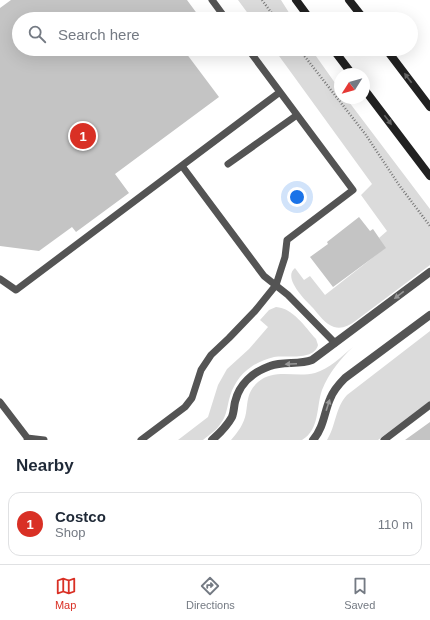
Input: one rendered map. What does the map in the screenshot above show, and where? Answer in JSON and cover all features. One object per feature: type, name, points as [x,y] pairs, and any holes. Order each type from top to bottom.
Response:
[{"type":"main road","points":[[296,0],[305,12]]},
{"type":"main road","points":[[350,0],[359,12]]},
{"type":"main road","points":[[338,56],[347,68]]},
{"type":"main road","points":[[391,56],[430,107]]},
{"type":"main road","points":[[370,97],[430,176]]},
{"type":"street","points":[[212,440],[225,428],[233,415],[235,400],[242,384],[255,372],[271,365],[304,363],[317,357],[430,272]]},
{"type":"street","points":[[313,440],[320,432],[330,399],[345,378],[430,315]]},
{"type":"lane","points":[[212,0],[221,12]]},
{"type":"lane","points":[[142,440],[185,407],[192,398],[201,370],[211,354],[255,311],[276,285],[285,256],[287,240],[353,190],[253,56]]},
{"type":"lane","points":[[0,279],[16,290],[280,92]]},
{"type":"lane","points":[[228,164],[297,115]]},
{"type":"lane","points":[[182,166],[264,276],[288,295],[335,343]]},
{"type":"lane","points":[[0,402],[28,439],[44,440]]},
{"type":"lane","points":[[384,440],[430,405]]},
{"type":"path","points":[[262,0],[271,12]]},
{"type":"path","points":[[304,56],[366,135],[399,185],[430,226]]},
{"type":"shaded area","points":[[238,0],[281,0],[289,12],[247,12]]},
{"type":"shaded area","points":[[279,56],[316,56],[334,82],[334,104],[351,104],[430,209],[430,265],[354,322],[345,327],[334,327],[322,319],[296,289],[291,277],[292,272],[295,268],[304,280],[310,276],[325,295],[385,248],[379,238],[387,231],[361,195],[372,184]]},
{"type":"shaded area","points":[[276,307],[282,308],[293,314],[303,324],[316,339],[318,345],[315,350],[305,355],[274,357],[254,365],[243,373],[234,386],[224,418],[215,430],[203,440],[178,440],[208,417],[218,385],[227,369],[249,349],[268,327],[260,320],[269,310]]},
{"type":"shaded area","points":[[430,331],[430,401],[378,440],[327,440],[340,406],[347,395]]},
{"type":"shaded area","points":[[353,347],[339,361],[331,372],[322,390],[315,424],[308,435],[302,440],[231,440],[242,424],[250,393],[258,382],[271,375],[315,373],[325,369]]},
{"type":"building","points":[[11,0],[187,0],[196,12],[12,12],[12,56],[188,56],[219,97],[115,174],[129,193],[76,232],[72,227],[39,251],[0,246],[0,8]]},
{"type":"building","points":[[359,217],[370,231],[373,229],[386,248],[333,287],[310,257],[328,244],[327,242]]},
{"type":"building","points":[[430,422],[430,440],[405,440]]},
{"type":"place","name":"Costco","points":[[83,136]]}]
